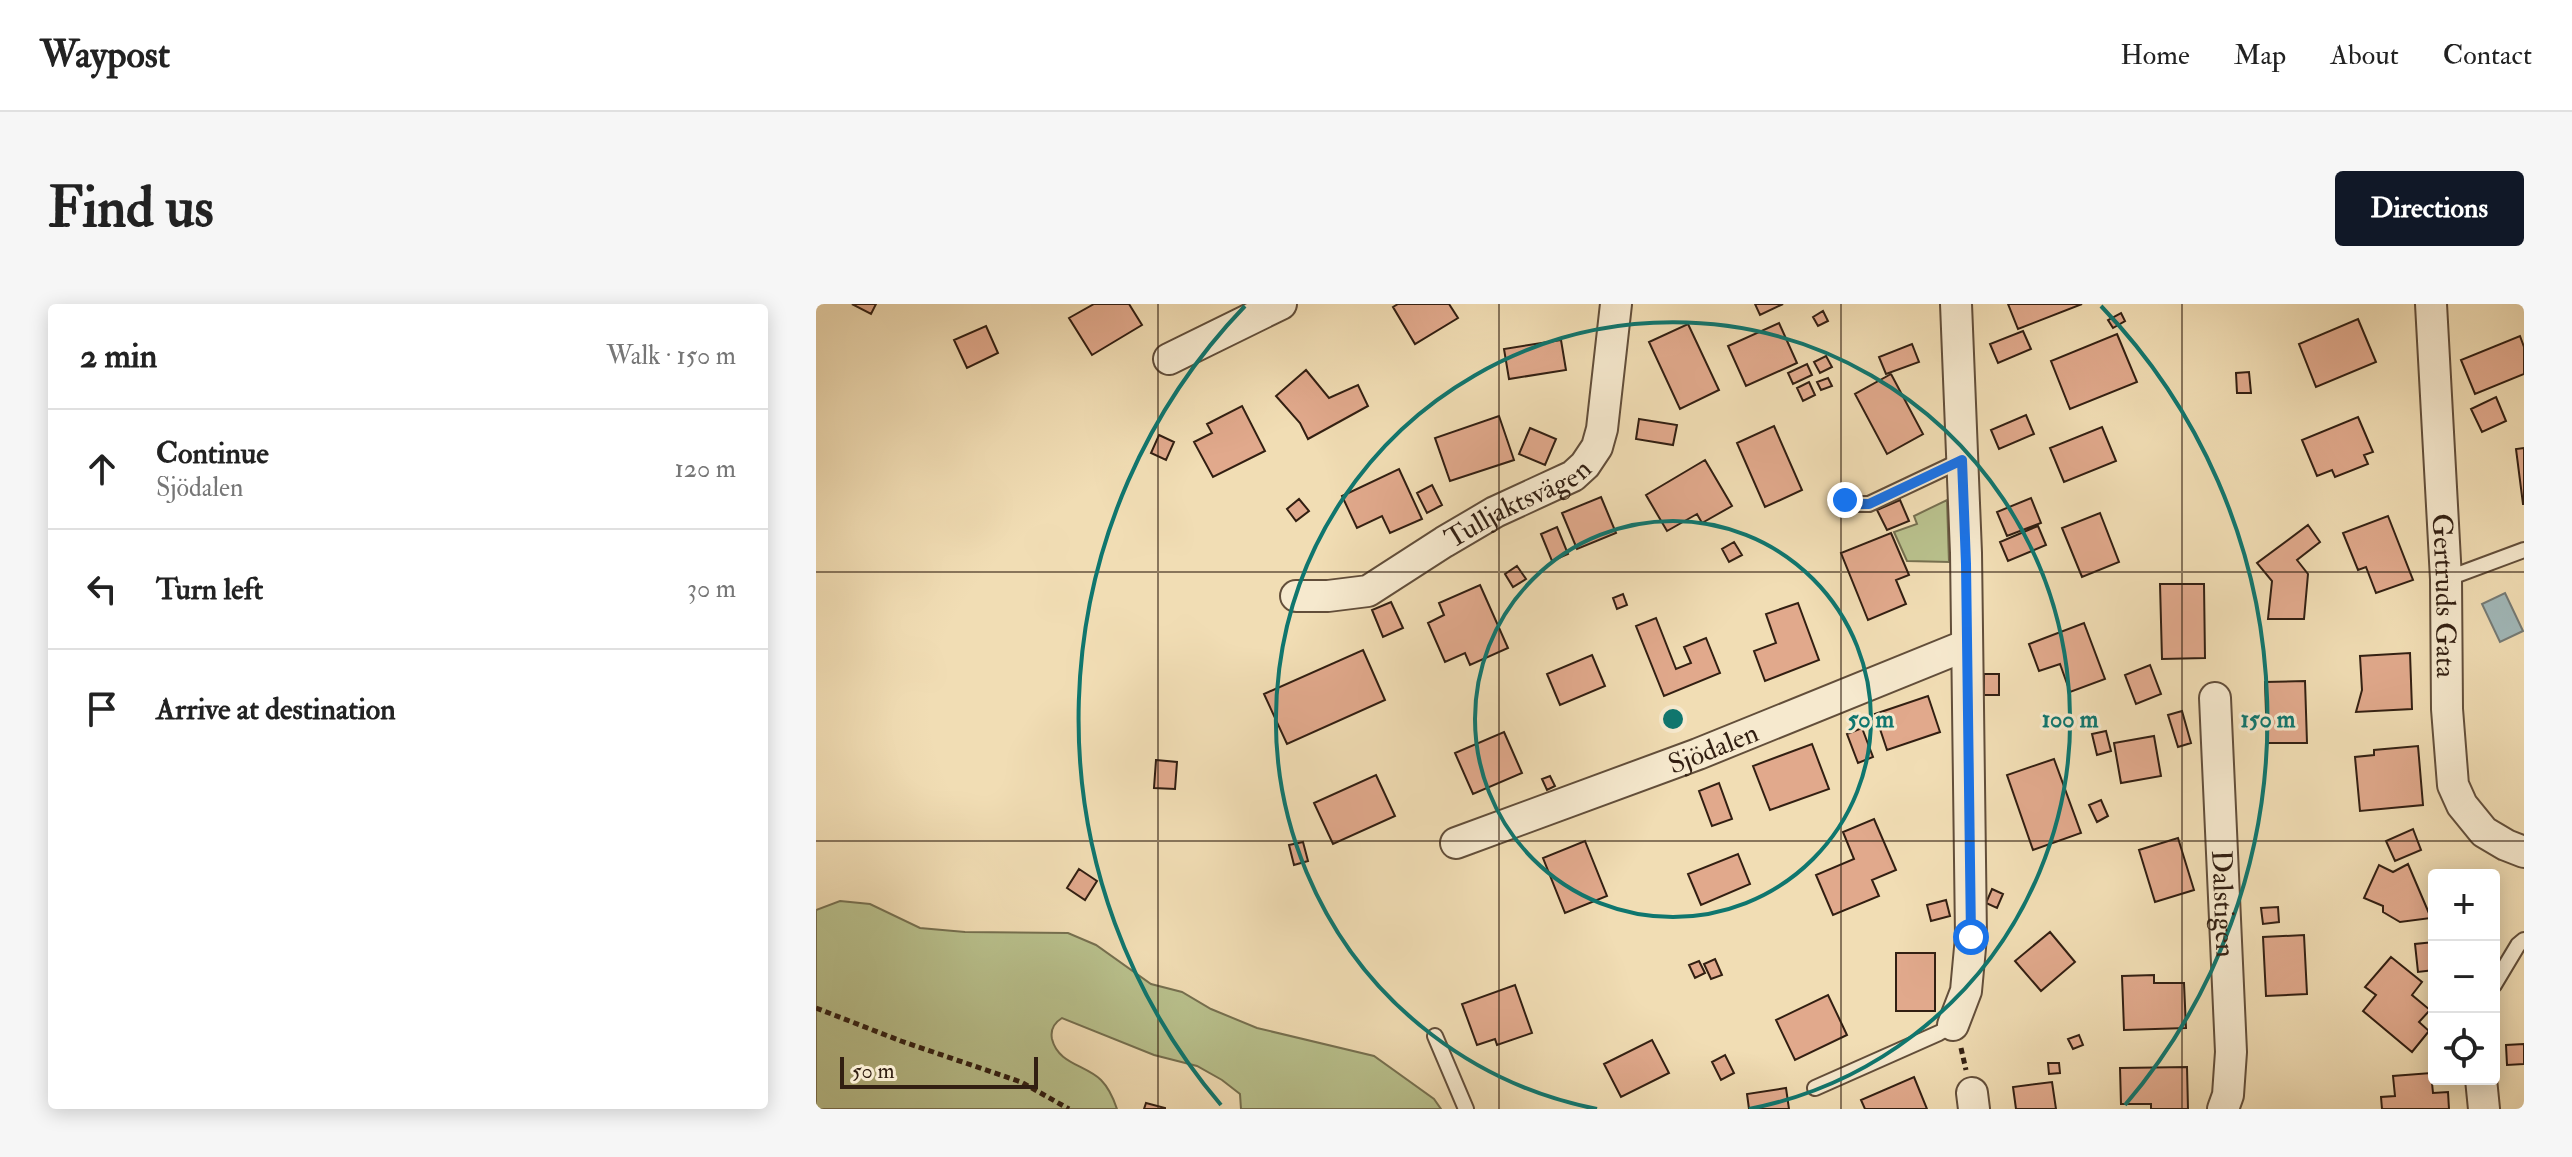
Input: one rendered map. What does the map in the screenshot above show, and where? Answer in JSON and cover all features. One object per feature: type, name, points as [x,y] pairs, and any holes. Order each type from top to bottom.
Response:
[{"type":"street","points":[[1169,359],[1281,304]]},
{"type":"street","name":"Tulljaktsvägen","points":[[1296,596],[1368,591],[1495,512],[1573,476],[1597,447],[1602,429],[1616,304]]},
{"type":"street","points":[[1953,1025],[1966,991],[1971,937],[1967,645],[1956,304]]},
{"type":"street","name":"Gertruds Gata","points":[[2431,304],[2446,579],[2447,709],[2453,785],[2462,805],[2484,832],[2524,852]]},
{"type":"street","name":"Sjödalen","points":[[1456,843],[1698,754],[1967,645]]},
{"type":"street","name":"Dalstigen","points":[[2215,698],[2231,1052],[2228,1095],[2223,1109]]},
{"type":"street","points":[[2482,1085],[2484,1109]]},
{"type":"lane","points":[[1845,500],[1869,504],[1962,460]]},
{"type":"lane","points":[[2446,579],[2524,550]]},
{"type":"lane","points":[[2500,975],[2524,940]]},
{"type":"lane","points":[[1815,1088],[1953,1025]]},
{"type":"lane","points":[[1435,1036],[1466,1109]]},
{"type":"path","points":[[816,1008],[1021,1082],[1069,1109]]},
{"type":"path","points":[[1953,1025],[1973,1101]]},
{"type":"green space","points":[[1947,500],[1949,562],[1907,561],[1894,532],[1917,524],[1914,516]]},
{"type":"green space","points":[[840,901],[870,904],[920,928],[965,932],[1068,933],[1096,945],[1151,984],[1182,992],[1211,1009],[1257,1028],[1374,1056],[1434,1099],[1441,1109],[1241,1109],[1240,1094],[1197,1066],[1154,1055],[1062,1018],[1052,1029],[1055,1047],[1066,1059],[1101,1080],[1117,1109],[816,1109],[816,910]]},
{"type":"water","points":[[2505,593],[2523,631],[2500,642],[2482,604]]},
{"type":"building","points":[[852,304],[876,304],[871,314]]},
{"type":"building","points":[[1094,304],[1129,304],[1142,325],[1092,355],[1069,318]]},
{"type":"building","points":[[1398,304],[1449,304],[1458,318],[1415,344],[1393,307]]},
{"type":"building","points":[[1755,304],[1783,304],[1760,315]]},
{"type":"building","points":[[2008,304],[2082,304],[2018,329]]},
{"type":"building","points":[[1823,311],[1828,321],[1818,326],[1813,317]]},
{"type":"building","points":[[2121,313],[2125,321],[2113,328],[2108,320]]},
{"type":"building","points":[[2358,319],[2376,362],[2316,387],[2299,344]]},
{"type":"building","points":[[1779,323],[1797,363],[1746,386],[1728,346]]},
{"type":"building","points":[[1688,324],[1719,390],[1680,409],[1649,342]]},
{"type":"building","points":[[986,326],[998,353],[967,368],[954,340]]},
{"type":"building","points":[[2023,331],[2031,349],[1998,363],[1990,344]]},
{"type":"building","points":[[2117,334],[2137,382],[2070,409],[2051,361]]},
{"type":"building","points":[[2520,336],[2524,347],[2524,374],[2475,394],[2461,360]]},
{"type":"building","points":[[1561,340],[1566,370],[1509,379],[1504,349]]},
{"type":"building","points":[[1912,344],[1919,362],[1886,374],[1879,357]]},
{"type":"building","points":[[1826,356],[1832,367],[1820,373],[1814,362]]},
{"type":"building","points":[[1807,364],[1812,375],[1793,384],[1788,373]]},
{"type":"building","points":[[1306,370],[1329,398],[1358,385],[1368,406],[1308,439],[1300,423],[1276,396]]},
{"type":"building","points":[[2249,372],[2251,393],[2237,393],[2236,373]]},
{"type":"building","points":[[1891,374],[1923,434],[1887,454],[1855,394]]},
{"type":"building","points":[[1828,378],[1832,386],[1821,390],[1817,382]]},
{"type":"building","points":[[1809,382],[1815,395],[1803,401],[1797,388]]},
{"type":"building","points":[[2496,397],[2506,421],[2482,432],[2471,409]]},
{"type":"building","points":[[1242,406],[1265,451],[1213,477],[1194,442],[1212,433],[1207,424]]},
{"type":"building","points":[[2026,415],[2034,434],[1999,449],[1991,430]]},
{"type":"building","points":[[1499,416],[1514,460],[1450,481],[1435,438]]},
{"type":"building","points":[[2358,417],[2373,452],[2364,455],[2368,464],[2335,477],[2332,470],[2317,476],[2302,440]]},
{"type":"building","points":[[1639,419],[1677,425],[1673,445],[1636,439]]},
{"type":"building","points":[[1774,426],[1802,490],[1765,507],[1737,443]]},
{"type":"building","points":[[2102,427],[2116,461],[2064,482],[2050,448]]},
{"type":"building","points":[[1530,428],[1556,439],[1545,465],[1519,454]]},
{"type":"building","points":[[1159,435],[1174,442],[1166,460],[1151,453]]},
{"type":"building","points":[[2524,448],[2524,504],[2523,504],[2516,449]]},
{"type":"building","points":[[1705,460],[1732,506],[1702,523],[1697,514],[1667,531],[1646,495]]},
{"type":"building","points":[[1399,469],[1422,519],[1390,533],[1382,516],[1357,528],[1342,496]]},
{"type":"building","points":[[1432,485],[1442,505],[1427,513],[1417,493]]},
{"type":"building","points":[[1601,497],[1616,533],[1577,549],[1562,513]]},
{"type":"building","points":[[2031,498],[2041,523],[2007,536],[1997,512]]},
{"type":"building","points":[[1299,499],[1309,511],[1296,521],[1287,509]]},
{"type":"building","points":[[1900,500],[1909,521],[1887,530],[1877,510]]},
{"type":"building","points":[[2100,513],[2119,562],[2082,577],[2062,528]]},
{"type":"building","points":[[2388,516],[2413,580],[2376,593],[2366,567],[2358,570],[2343,533]]},
{"type":"building","points":[[2308,525],[2320,542],[2297,560],[2308,574],[2304,619],[2268,619],[2272,581],[2257,563]]},
{"type":"building","points":[[2038,526],[2046,545],[2008,561],[2000,542]]},
{"type":"building","points":[[1557,527],[1568,554],[1552,561],[1541,534]]},
{"type":"building","points":[[1891,533],[1909,575],[1896,580],[1906,604],[1868,620],[1841,553]]},
{"type":"building","points":[[1734,542],[1742,555],[1729,562],[1722,549]]},
{"type":"building","points":[[1517,566],[1526,579],[1513,587],[1505,574]]},
{"type":"building","points":[[2160,584],[2204,584],[2205,658],[2162,659]]},
{"type":"building","points":[[1480,585],[1508,648],[1470,665],[1465,653],[1445,662],[1428,623],[1444,615],[1439,603]]},
{"type":"building","points":[[1623,594],[1627,605],[1617,609],[1613,598]]},
{"type":"building","points":[[1391,602],[1403,628],[1383,637],[1372,610]]},
{"type":"building","points":[[1798,603],[1819,660],[1765,681],[1754,651],[1776,643],[1766,614]]},
{"type":"building","points":[[1656,618],[1676,669],[1691,663],[1684,647],[1706,638],[1720,673],[1664,696],[1636,626]]},
{"type":"building","points":[[2084,623],[2105,679],[2070,692],[2060,664],[2039,671],[2029,644]]},
{"type":"building","points":[[1363,650],[1385,700],[1287,744],[1264,694]]},
{"type":"building","points":[[2410,653],[2412,709],[2356,712],[2362,690],[2360,656]]},
{"type":"building","points":[[1592,655],[1605,686],[1560,705],[1547,674]]},
{"type":"building","points":[[2150,665],[2161,694],[2136,704],[2125,675]]},
{"type":"building","points":[[1984,674],[1999,674],[1999,695],[1984,695]]},
{"type":"building","points":[[2305,681],[2307,743],[2267,743],[2265,682]]},
{"type":"building","points":[[1928,696],[1940,732],[1887,750],[1875,714]]},
{"type":"building","points":[[2182,711],[2191,743],[2178,747],[2168,715]]},
{"type":"building","points":[[1862,728],[1873,757],[1858,763],[1847,734]]},
{"type":"building","points":[[2106,731],[2111,751],[2097,755],[2092,734]]},
{"type":"building","points":[[1504,732],[1522,773],[1473,794],[1455,753]]},
{"type":"building","points":[[2154,736],[2161,776],[2121,783],[2114,743]]},
{"type":"building","points":[[1812,744],[1829,789],[1770,810],[1753,766]]},
{"type":"building","points":[[2418,746],[2423,805],[2360,811],[2355,757],[2374,755],[2374,750]]},
{"type":"building","points":[[2054,759],[2081,833],[2033,850],[2007,775]]},
{"type":"building","points":[[1156,760],[1177,762],[1175,789],[1154,788]]},
{"type":"building","points":[[1376,775],[1395,816],[1333,844],[1314,803]]},
{"type":"building","points":[[1550,776],[1555,786],[1547,790],[1542,779]]},
{"type":"building","points":[[1719,783],[1732,819],[1712,826],[1699,791]]},
{"type":"building","points":[[2101,800],[2108,816],[2097,822],[2089,805]]},
{"type":"building","points":[[1874,819],[1896,870],[1872,880],[1879,896],[1833,915],[1816,875],[1854,859],[1843,832]]},
{"type":"building","points":[[2413,829],[2421,850],[2395,861],[2386,841]]},
{"type":"building","points":[[2178,838],[2194,890],[2155,902],[2139,850]]},
{"type":"building","points":[[1585,841],[1607,896],[1565,913],[1543,858]]},
{"type":"building","points":[[1303,842],[1308,861],[1294,865],[1289,845]]},
{"type":"building","points":[[1738,854],[1750,884],[1701,905],[1688,874]]},
{"type":"building","points":[[2408,864],[2428,911],[2428,918],[2400,922],[2383,912],[2383,906],[2364,898],[2379,865],[2393,872]]},
{"type":"building","points":[[1079,869],[1097,881],[1085,900],[1067,888]]},
{"type":"building","points":[[1992,889],[2003,894],[1997,908],[1986,903]]},
{"type":"building","points":[[1946,900],[1950,916],[1931,921],[1927,905]]},
{"type":"building","points":[[2278,907],[2279,922],[2263,924],[2261,908]]},
{"type":"building","points":[[2050,932],[2075,962],[2041,991],[2015,961]]},
{"type":"building","points":[[2304,935],[2307,994],[2266,996],[2263,937]]},
{"type":"building","points":[[2428,943],[2428,971],[2418,972],[2415,944]]},
{"type":"building","points":[[1896,953],[1935,953],[1935,1011],[1896,1011]]},
{"type":"building","points":[[2391,957],[2422,982],[2412,995],[2428,1008],[2419,1022],[2428,1032],[2412,1052],[2363,1011],[2376,995],[2365,987]]},
{"type":"building","points":[[1715,959],[1722,975],[1711,979],[1704,964]]},
{"type":"building","points":[[1699,961],[1705,973],[1695,978],[1689,965]]},
{"type":"building","points":[[2154,975],[2154,983],[2184,983],[2186,1028],[2124,1030],[2122,976]]},
{"type":"building","points":[[1515,985],[1532,1033],[1497,1045],[1495,1039],[1477,1045],[1462,1004]]},
{"type":"building","points":[[1828,995],[1847,1035],[1795,1060],[1776,1020]]},
{"type":"building","points":[[2079,1035],[2083,1045],[2073,1049],[2068,1039]]},
{"type":"building","points":[[1652,1040],[1669,1073],[1621,1097],[1604,1064]]},
{"type":"building","points":[[2524,1044],[2524,1064],[2507,1065],[2506,1045]]},
{"type":"building","points":[[1725,1055],[1734,1073],[1721,1080],[1712,1062]]},
{"type":"building","points":[[2048,1063],[2059,1063],[2060,1073],[2049,1074]]},
{"type":"building","points":[[2187,1067],[2188,1109],[2151,1109],[2151,1104],[2121,1104],[2120,1068]]},
{"type":"building","points":[[2428,1073],[2428,1085],[2432,1085],[2433,1093],[2448,1092],[2449,1109],[2382,1109],[2381,1097],[2395,1096],[2393,1076]]},
{"type":"building","points":[[1914,1077],[1927,1109],[1865,1109],[1861,1100]]},
{"type":"building","points":[[2052,1082],[2056,1109],[2016,1109],[2013,1087]]},
{"type":"building","points":[[1786,1088],[1789,1109],[1749,1109],[1747,1094]]},
{"type":"building","points":[[1146,1103],[1165,1108],[1165,1109],[1144,1109]]},
{"type":"route","points":[[1845,500],[1869,504],[1962,460],[1971,937]]}]
